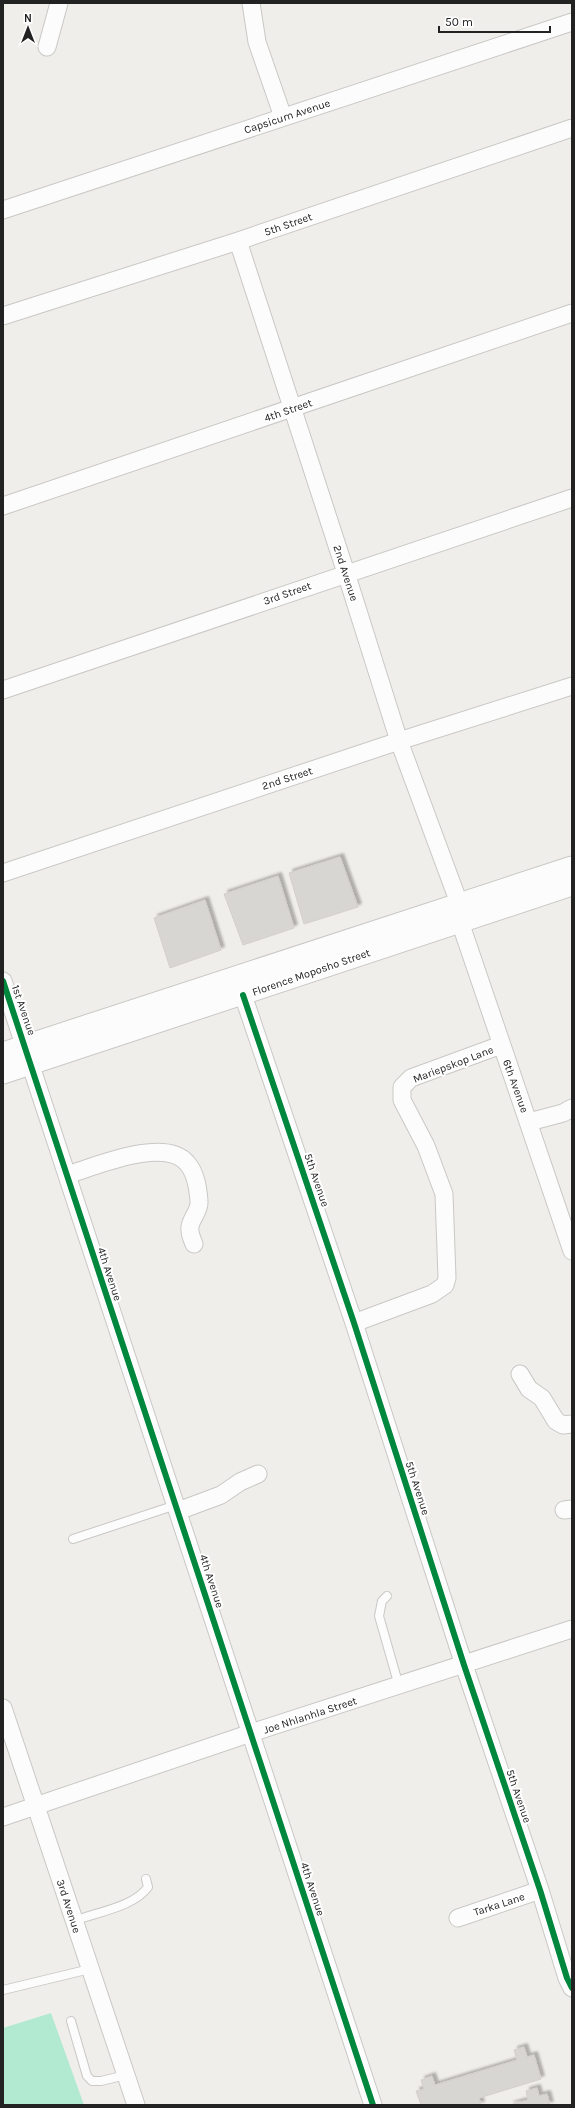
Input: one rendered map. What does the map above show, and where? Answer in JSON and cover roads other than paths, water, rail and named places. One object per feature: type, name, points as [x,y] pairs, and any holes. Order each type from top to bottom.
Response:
[{"type":"street","points":[[47,47],[59,3]]},
{"type":"street","points":[[251,3],[257,42],[283,117]]},
{"type":"street","name":"Capsicum Avenue","points":[[3,210],[572,22]]},
{"type":"street","name":"5th Street","points":[[3,316],[238,241],[572,128]]},
{"type":"street","name":"2nd Avenue","points":[[238,241],[399,741],[460,912]]},
{"type":"street","name":"4th Street","points":[[3,506],[572,313]]},
{"type":"street","name":"3rd Street","points":[[3,690],[572,498]]},
{"type":"street","name":"2nd Street","points":[[3,873],[399,741],[572,686]]},
{"type":"street","name":"Florence Moposho Street","points":[[3,1053],[28,1055],[243,995],[460,912],[572,867]]},
{"type":"street","name":"Florence Moposho Street","points":[[3,1073],[28,1055],[460,912],[572,884]]},
{"type":"street","name":"6th Avenue","points":[[460,912],[502,1045],[572,1251]]},
{"type":"street","name":"1st Avenue","points":[[3,980],[6,998],[28,1055]]},
{"type":"street","name":"5th Avenue","points":[[243,995],[354,1323],[464,1665],[540,1890],[567,1978],[572,1988]]},
{"type":"street","name":"Mariepskop Lane","points":[[354,1323],[432,1294],[445,1285],[448,1278],[444,1194],[426,1146],[402,1100],[402,1087],[411,1078],[502,1045]]},
{"type":"street","name":"4th Avenue","points":[[28,1055],[373,2105]]},
{"type":"street","points":[[529,1122],[563,1113],[572,1108]]},
{"type":"street","points":[[67,1175],[139,1154],[165,1153],[176,1156],[187,1162],[194,1174],[200,1203],[190,1225],[194,1244]]},
{"type":"street","points":[[520,1374],[529,1389],[542,1398],[556,1421],[563,1425],[572,1424]]},
{"type":"street","points":[[177,1508],[221,1495],[240,1482],[258,1474]]},
{"type":"street","name":"Joe Nhlanhla Street","points":[[3,1817],[572,1629]]},
{"type":"street","name":"3rd Avenue","points":[[3,1708],[136,2105]]},
{"type":"street","name":"Tarka Lane","points":[[458,1918],[540,1890]]},
{"type":"lane","points":[[73,1539],[177,1508]]},
{"type":"lane","points":[[387,1596],[380,1607],[379,1616],[399,1686]]},
{"type":"lane","points":[[74,1921],[103,1912],[142,1896],[148,1887],[146,1879]]},
{"type":"lane","points":[[3,1990],[90,1969]]},
{"type":"lane","points":[[71,2021],[87,2076],[92,2081],[101,2081],[126,2075]]}]
